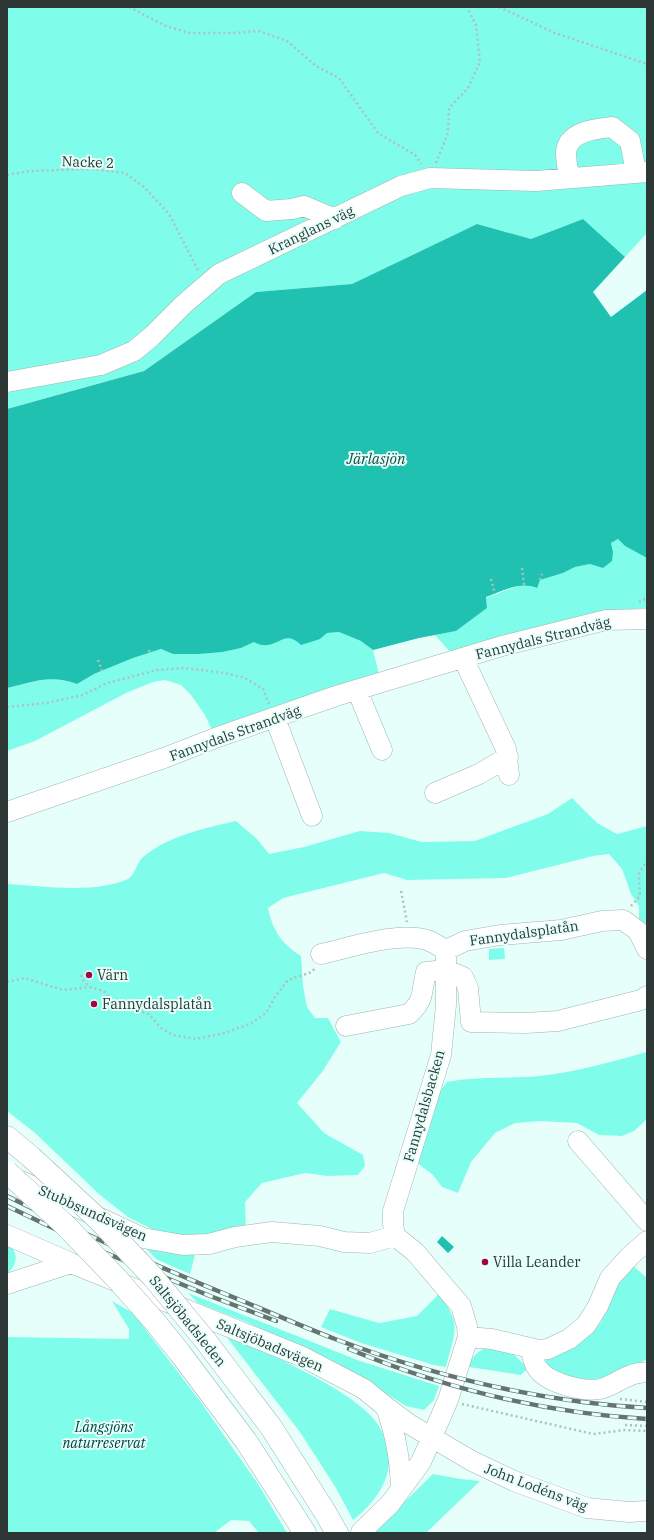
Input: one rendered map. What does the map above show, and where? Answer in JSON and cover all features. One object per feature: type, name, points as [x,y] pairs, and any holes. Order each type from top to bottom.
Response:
[{"type":"highway","name":"Saltsjöbadsleden","points":[[7,1137],[31,1157],[99,1220],[152,1276],[205,1340],[271,1427],[337,1533]]},
{"type":"highway","name":"Saltsjöbadsleden","points":[[7,1174],[64,1224],[118,1280],[155,1322],[246,1441],[305,1533]]},
{"type":"street","points":[[570,178],[566,151],[572,139],[586,130],[612,126],[630,140],[641,172]]},
{"type":"street","name":"Kranglans väg","points":[[7,382],[101,364],[134,351],[152,336],[184,304],[219,274],[401,186],[430,178],[536,181],[641,172]]},
{"type":"street","points":[[242,193],[266,211],[292,209],[304,206],[335,218]]},
{"type":"street","name":"Fannydals Strandväg","points":[[7,812],[164,758],[218,737],[336,696],[502,646],[606,620],[647,619]]},
{"type":"street","name":"Fannydals Strandväg","points":[[435,793],[479,774],[508,766],[506,749],[464,658]]},
{"type":"street","points":[[357,690],[382,750]]},
{"type":"street","points":[[275,718],[312,816]]},
{"type":"street","name":"Fannydalsplatån","points":[[346,1026],[409,1014],[417,1007],[421,999],[426,972],[446,960],[465,942],[500,936],[561,930],[602,920],[623,920]]},
{"type":"street","points":[[623,920],[638,931],[647,949]]},
{"type":"street","name":"Fannydalsplatån","points":[[321,954],[388,939],[417,937],[428,940],[463,976],[468,988],[470,1022],[526,1023],[558,1020],[641,1000],[647,996]]},
{"type":"street","name":"Fannydalsbacken","points":[[395,1236],[393,1211],[441,1055],[446,1005],[446,960]]},
{"type":"street","points":[[578,1141],[647,1221]]},
{"type":"street","name":"Stubbsundsvägen","points":[[7,1174],[143,1238],[183,1245],[209,1244],[235,1237],[272,1232],[320,1236],[344,1242],[370,1243],[395,1236]]},
{"type":"street","name":"Saltsjöbadsvägen","points":[[7,1235],[71,1263],[304,1357],[364,1389],[386,1407],[433,1438]]},
{"type":"street","points":[[361,1532],[383,1512],[421,1462],[433,1438],[448,1400],[468,1337],[468,1326],[461,1306],[415,1252],[395,1236]]},
{"type":"street","points":[[468,1337],[492,1339],[530,1348],[548,1349],[569,1339],[586,1325],[598,1306],[610,1278],[647,1240]]},
{"type":"street","points":[[12,1282],[32,1246]]},
{"type":"street","points":[[12,1282],[71,1263]]},
{"type":"street","points":[[530,1348],[536,1366],[547,1378],[558,1383],[578,1388],[601,1388],[631,1375],[647,1372]]},
{"type":"street","points":[[386,1407],[399,1453],[401,1489]]},
{"type":"street","name":"John Lodéns väg","points":[[433,1438],[472,1461],[493,1471],[587,1508],[629,1512],[647,1511]]},
{"type":"path","points":[[129,7],[166,26],[189,33],[234,33],[259,31],[287,41],[316,66],[339,78],[378,133],[415,155],[430,178]]},
{"type":"path","points":[[430,178],[448,133],[449,108],[468,88],[480,62],[476,25],[467,7]]},
{"type":"path","points":[[500,7],[555,34],[647,64]]},
{"type":"path","name":"Nacke 2","points":[[7,175],[30,171],[92,169],[125,174],[144,187],[169,214],[206,285]]},
{"type":"path","points":[[522,568],[524,585]]},
{"type":"path","points":[[540,580],[542,574]]},
{"type":"path","points":[[491,578],[495,594]]},
{"type":"path","points":[[149,652],[150,647]]},
{"type":"path","points":[[98,660],[102,671]]},
{"type":"path","points":[[7,707],[46,703],[83,695],[107,683],[157,670],[184,668],[225,673],[245,678],[263,689],[275,718]]},
{"type":"path","points":[[623,920],[629,909],[640,896],[639,874],[647,860]]},
{"type":"path","points":[[401,892],[410,938]]},
{"type":"path","points":[[7,982],[24,978],[63,990],[90,987],[104,991],[113,1002],[149,1014],[161,1028],[173,1035],[196,1039],[225,1033],[252,1023],[266,1013],[275,997],[288,980],[312,972]]},
{"type":"path","points":[[81,975],[83,980],[90,987]]},
{"type":"path","points":[[448,1400],[593,1434],[625,1430],[647,1431]]},
{"type":"path","points":[[640,1402],[647,1402]]},
{"type":"path","points":[[626,1424],[647,1426]]},
{"type":"green space","points":[[7,7],[647,7],[647,233],[625,257],[583,219],[531,239],[477,224],[352,284],[256,292],[144,371],[7,409]]},
{"type":"green space","points":[[618,539],[625,546],[647,558],[647,608],[631,609],[551,626],[451,653],[435,635],[456,631],[487,608],[486,598],[520,585],[531,585],[540,580],[563,573],[575,567],[590,564],[613,552],[611,543]]},
{"type":"green space","points":[[339,632],[361,641],[373,650],[379,674],[316,692],[231,726],[212,730],[205,715],[191,695],[181,685],[165,680],[153,682],[126,693],[35,741],[7,751],[7,688],[34,681],[50,679],[77,684],[94,674],[133,658],[161,649],[173,654],[199,654],[241,648],[254,642],[263,645],[274,644],[285,638],[320,639],[327,633]]},
{"type":"green space","points":[[572,798],[597,823],[617,834],[647,826],[647,926],[645,928],[639,920],[639,906],[631,894],[622,869],[609,854],[593,856],[506,878],[407,880],[384,873],[283,898],[268,908],[272,923],[279,936],[288,946],[301,956],[303,986],[307,1007],[315,1018],[328,1018],[341,1042],[322,1072],[297,1103],[324,1133],[363,1155],[365,1166],[358,1175],[328,1176],[305,1173],[262,1183],[245,1202],[246,1233],[167,1237],[128,1217],[100,1195],[34,1132],[7,1111],[7,884],[85,888],[115,884],[128,879],[143,857],[175,838],[236,821],[257,839],[269,854],[304,847],[360,831],[389,833],[422,842],[475,841],[548,814]]},
{"type":"green space","points":[[504,948],[505,959],[489,960],[489,949]]},
{"type":"green space","points":[[647,1052],[647,1119],[634,1131],[622,1136],[599,1135],[577,1123],[540,1121],[515,1123],[495,1133],[471,1162],[458,1193],[442,1187],[433,1175],[416,1162],[437,1095],[447,1082],[470,1079],[539,1076],[567,1072]]},
{"type":"green space","points":[[7,1244],[14,1251],[16,1259],[13,1267],[7,1274]]},
{"type":"green space","points":[[142,1244],[196,1251],[190,1274],[156,1259]]},
{"type":"green space","points":[[631,1264],[647,1278],[647,1359],[617,1374],[598,1379],[577,1378],[556,1371],[545,1361],[553,1354],[587,1337],[601,1322],[615,1285]]},
{"type":"green space","points":[[188,1293],[360,1361],[439,1386],[434,1400],[424,1410],[406,1406],[356,1375],[302,1347],[244,1321],[198,1303]]},
{"type":"green space","points":[[439,1294],[450,1311],[454,1324],[454,1336],[446,1367],[434,1365],[361,1343],[321,1327],[330,1309],[379,1323],[417,1316]]},
{"type":"green space","name":"Långsjöns naturreservat","points":[[112,1301],[133,1313],[200,1401],[258,1484],[287,1533],[259,1533],[249,1521],[231,1520],[214,1533],[7,1533],[7,1337],[129,1339],[129,1329]]},
{"type":"green space","points":[[222,1331],[279,1358],[336,1389],[364,1409],[380,1427],[386,1441],[389,1456],[386,1478],[375,1498],[365,1510],[353,1520],[336,1488],[300,1432]]},
{"type":"green space","points":[[487,1347],[510,1351],[528,1368],[521,1375],[469,1367],[475,1355]]},
{"type":"green space","points":[[433,1474],[480,1481],[426,1533],[373,1533]]},
{"type":"water","name":"Järlasjön","points":[[583,219],[625,257],[593,292],[611,317],[647,290],[647,558],[625,546],[618,539],[611,543],[613,552],[612,561],[603,568],[590,564],[575,567],[563,573],[540,580],[537,588],[531,586],[518,586],[505,590],[486,597],[487,608],[456,631],[419,638],[373,650],[361,641],[339,632],[327,633],[320,639],[301,645],[295,640],[286,638],[274,644],[261,645],[254,642],[241,648],[222,652],[173,654],[161,649],[133,658],[94,674],[77,684],[50,679],[34,681],[7,688],[7,409],[144,371],[256,292],[352,284],[477,224],[531,239]]},
{"type":"water","points":[[442,1236],[454,1247],[448,1253],[437,1242]]},
{"type":"railway","points":[[7,1196],[93,1237],[311,1330],[411,1365],[449,1376],[528,1393],[567,1400],[647,1408]]},
{"type":"railway","points":[[7,1206],[101,1251],[210,1296],[276,1321]]},
{"type":"railway","points":[[349,1349],[421,1376],[495,1396],[571,1411],[647,1419]]},
{"type":"place","name":"Värn","points":[[89,975]]},
{"type":"place","name":"Fannydalsplatån","points":[[94,1004]]},
{"type":"place","name":"Villa Leander","points":[[485,1262]]}]
